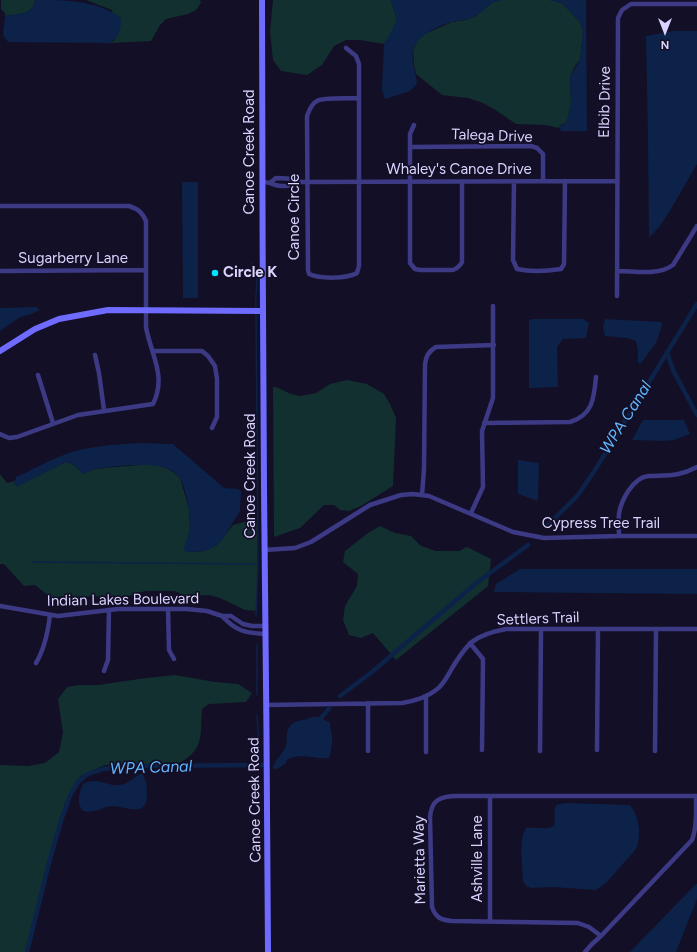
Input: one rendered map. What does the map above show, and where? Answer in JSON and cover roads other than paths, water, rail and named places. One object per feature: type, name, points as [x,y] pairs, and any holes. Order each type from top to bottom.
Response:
[{"type":"main road","name":"Canoe Creek Road","points":[[262,0],[262,311],[265,634],[268,754],[268,952]]},
{"type":"main road","points":[[0,351],[35,329],[59,319],[108,310],[262,311]]},
{"type":"street","name":"Elbib Drive","points":[[617,296],[618,18],[622,10],[631,4],[697,4]]},
{"type":"street","name":"Canoe Circle","points":[[346,48],[356,56],[359,64],[359,98],[359,266],[357,273],[351,277],[316,277],[310,274],[308,270],[307,116],[309,110],[317,100],[359,98]]},
{"type":"street","points":[[414,125],[410,134],[410,263],[415,269],[454,270],[458,269],[460,266],[462,262],[462,182]]},
{"type":"street","name":"Talega Drive","points":[[410,147],[537,148],[543,154],[543,181]]},
{"type":"street","name":"Whaley's Canoe Drive","points":[[263,182],[271,182],[276,178],[297,179],[300,182],[617,181]]},
{"type":"street","points":[[514,182],[514,265],[517,269],[523,270],[556,270],[561,268],[564,264],[565,181]]},
{"type":"street","points":[[0,206],[129,206],[138,209],[143,214],[146,221],[146,327],[148,340],[153,351],[157,367],[159,387],[153,404],[78,415],[17,437],[9,438],[0,434]]},
{"type":"street","points":[[618,271],[659,271],[667,269],[673,265],[697,226]]},
{"type":"street","name":"Sugarberry Lane","points":[[0,271],[146,270]]},
{"type":"street","points":[[471,513],[483,487],[482,431],[493,398],[493,306]]},
{"type":"street","points":[[422,495],[424,469],[425,365],[427,356],[431,350],[436,347],[494,345]]},
{"type":"street","points":[[153,351],[202,351],[208,356],[215,366],[217,379],[216,417],[212,428]]},
{"type":"street","points":[[95,355],[99,367],[104,410]]},
{"type":"street","points":[[38,375],[53,423]]},
{"type":"street","points":[[484,423],[570,422],[577,420],[585,414],[594,399],[596,377]]},
{"type":"street","points":[[619,536],[620,509],[624,498],[636,481],[646,476],[674,476],[697,467]]},
{"type":"street","name":"Cypress Tree Trail","points":[[264,550],[295,548],[311,542],[370,505],[413,494],[429,496],[513,532],[544,538],[696,536]]},
{"type":"street","name":"Indian Lakes Boulevard","points":[[0,606],[50,615],[65,615],[109,610],[168,609],[207,611],[222,616],[231,616],[243,624],[265,626]]},
{"type":"street","points":[[168,609],[169,650],[174,659]]},
{"type":"street","points":[[104,671],[108,660],[109,610]]},
{"type":"street","points":[[36,663],[48,634],[50,615]]},
{"type":"street","name":"Indian Lakes Boulevard","points":[[222,616],[228,623],[242,631],[265,634]]},
{"type":"street","name":"Settlers Trail","points":[[266,705],[402,703],[416,700],[436,690],[444,681],[461,653],[470,643],[478,637],[491,632],[506,629],[697,629]]},
{"type":"street","points":[[540,751],[541,629]]},
{"type":"street","points":[[597,750],[598,629]]},
{"type":"street","points":[[655,751],[656,629]]},
{"type":"street","points":[[470,643],[482,659],[482,750]]},
{"type":"street","points":[[426,696],[426,752]]},
{"type":"street","points":[[368,703],[368,751]]},
{"type":"street","name":"Marietta Way","points":[[601,936],[588,927],[578,923],[452,921],[442,920],[435,915],[432,907],[430,818],[430,810],[434,802],[447,796],[697,796]]},
{"type":"street","name":"Ashville Lane","points":[[490,796],[490,922]]},
{"type":"street","points":[[585,952],[692,840],[695,827],[697,796]]},
{"type":"water","points":[[35,0],[81,2],[102,8],[121,18],[119,32],[116,38],[110,43],[8,42],[3,35],[5,16],[24,13],[32,9]]},
{"type":"water","points":[[391,0],[501,0],[492,3],[473,17],[446,24],[423,36],[415,45],[413,50],[413,62],[417,84],[410,91],[385,99],[382,90],[384,44],[397,20]]},
{"type":"water","points":[[550,0],[586,0],[587,131],[561,131],[559,126],[567,122],[571,103],[570,77],[580,60],[583,31],[580,22],[562,3]]},
{"type":"water","points":[[673,31],[697,31],[697,164],[660,226],[649,238],[646,36]]},
{"type":"water","points":[[182,182],[198,182],[198,298],[183,298]]},
{"type":"water","points":[[36,307],[40,310],[20,317],[0,331],[0,308]]},
{"type":"water","points":[[583,319],[589,323],[586,338],[563,339],[557,347],[558,387],[529,388],[529,320]]},
{"type":"water","points":[[605,319],[661,322],[662,325],[656,343],[641,363],[638,363],[636,341],[627,338],[605,336],[603,327]]},
{"type":"water","points":[[643,420],[684,420],[690,434],[674,440],[632,440]]},
{"type":"water","points":[[138,443],[173,444],[224,488],[238,489],[241,491],[240,511],[222,540],[217,545],[205,551],[184,551],[190,530],[190,515],[187,499],[181,481],[176,474],[171,470],[160,466],[115,466],[95,469],[83,474],[74,465],[66,462],[18,486],[14,484],[16,477],[49,461],[70,453],[99,446]]},
{"type":"water","points":[[518,460],[539,463],[538,501],[518,494]]},
{"type":"water","points":[[520,569],[697,569],[697,594],[494,592],[496,584]]},
{"type":"water","points":[[312,717],[324,717],[324,720],[330,722],[332,740],[329,758],[297,756],[287,760],[283,765],[274,765],[286,746],[289,727],[296,722]]},
{"type":"water","points":[[142,773],[147,791],[146,802],[143,807],[134,809],[110,806],[97,811],[89,812],[83,811],[81,808],[79,798],[83,784],[98,781],[110,785],[120,785]]},
{"type":"water","points":[[565,803],[630,805],[636,815],[639,826],[639,838],[636,849],[606,883],[595,890],[553,887],[531,888],[526,886],[523,881],[522,839],[526,828],[548,828],[554,826],[556,805]]},
{"type":"water","points":[[696,884],[697,899],[676,952],[630,952]]},
{"type":"waterway","points":[[252,263],[257,279],[256,308]]},
{"type":"waterway","name":"WPA Canal","points":[[547,526],[578,495],[595,470],[697,304]]},
{"type":"waterway","points":[[256,312],[258,564]]},
{"type":"waterway","points":[[667,352],[673,370],[697,415]]},
{"type":"waterway","name":"WPA Canal","points":[[340,696],[372,672],[475,584],[528,545]]},
{"type":"waterway","points":[[32,562],[258,564],[256,615]]},
{"type":"waterway","points":[[257,645],[257,695]]},
{"type":"waterway","name":"WPA Canal","points":[[318,721],[329,709]]},
{"type":"waterway","points":[[257,715],[260,757]]},
{"type":"waterway","name":"WPA Canal","points":[[275,767],[284,762]]},
{"type":"waterway","name":"WPA Canal","points":[[27,952],[50,859],[62,818],[70,796],[78,782],[86,775],[103,769],[126,766],[262,765]]},
{"type":"place","name":"Circle K","points":[[215,273]]}]
